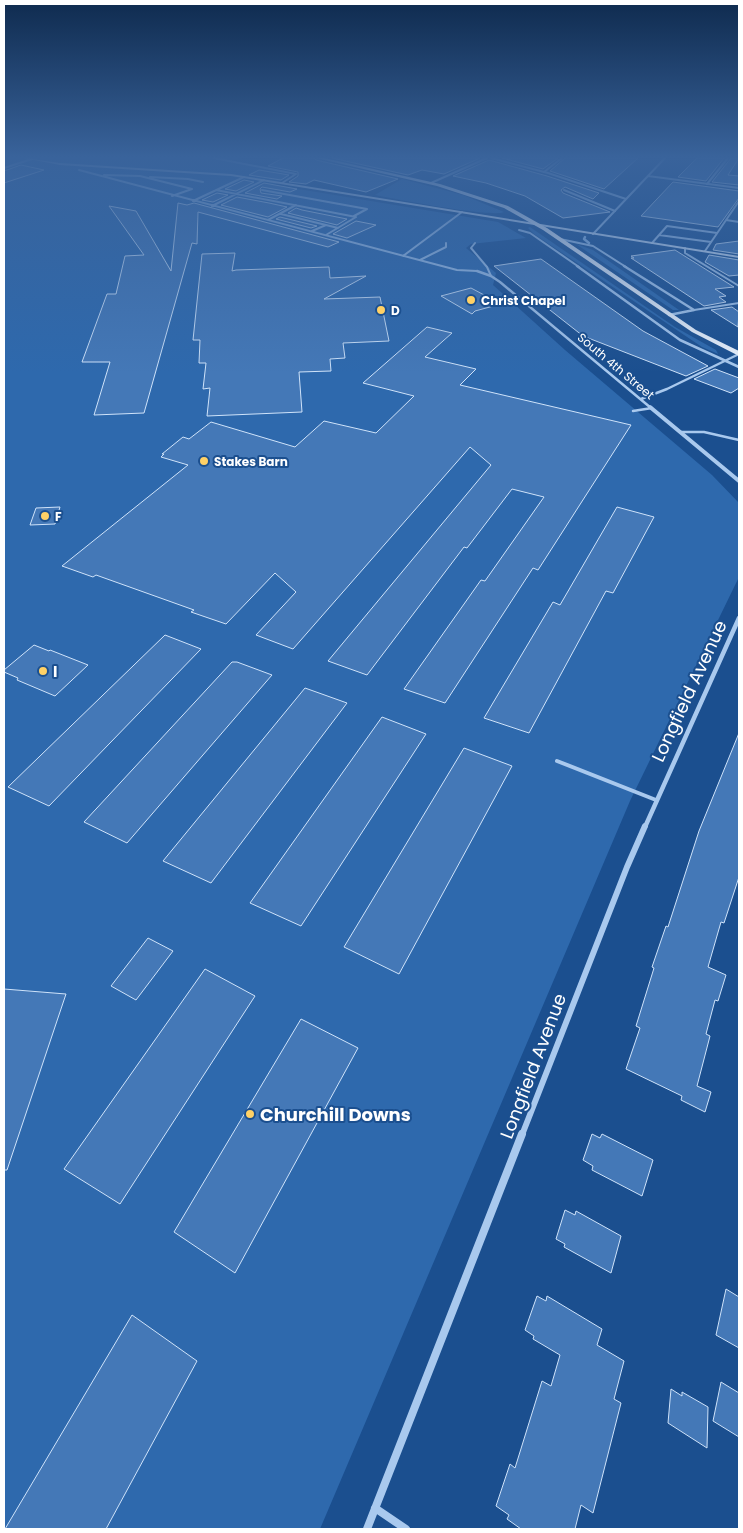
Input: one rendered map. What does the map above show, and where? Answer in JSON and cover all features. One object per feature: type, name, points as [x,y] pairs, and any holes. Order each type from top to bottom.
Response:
[{"type":"main road","points":[[545,230],[669,315],[709,340],[739,354]]},
{"type":"main road","points":[[568,230],[739,257]]},
{"type":"street","points":[[519,230],[530,233],[680,340],[739,367]]},
{"type":"street","points":[[593,234],[597,230]]},
{"type":"street","points":[[560,239],[593,246],[694,310]]},
{"type":"street","name":"South 4th Street","points":[[477,271],[491,276],[739,481]]},
{"type":"street","points":[[669,315],[694,310]]},
{"type":"street","points":[[641,399],[667,390],[739,354]]},
{"type":"street","name":"Longfield Avenue","points":[[367,1529],[627,867],[739,618]]},
{"type":"street","points":[[375,1508],[406,1529]]},
{"type":"lane","points":[[306,230],[458,270],[477,271]]},
{"type":"lane","points":[[326,235],[335,230]]},
{"type":"lane","points":[[403,256],[438,230]]},
{"type":"lane","points":[[652,243],[663,230]]},
{"type":"lane","points":[[697,230],[717,233]]},
{"type":"lane","points":[[705,251],[719,230]]},
{"type":"lane","points":[[659,234],[711,242]]},
{"type":"lane","points":[[420,260],[440,251],[446,247],[446,243]]},
{"type":"lane","points":[[475,243],[471,248],[487,265],[491,276]]},
{"type":"lane","points":[[685,248],[684,251],[687,255],[739,286]]},
{"type":"lane","points":[[694,310],[739,303]]},
{"type":"lane","points":[[634,411],[652,408]]},
{"type":"lane","points":[[680,432],[704,432],[739,440]]},
{"type":"lane","points":[[557,761],[656,800]]},
{"type":"shaded area","name":"Churchill Downs","points":[[4,230],[511,230],[526,238],[471,244],[466,248],[496,273],[493,285],[565,350],[712,475],[739,503],[739,577],[630,801],[320,1529],[4,1529]]},
{"type":"shaded area","points":[[530,230],[534,230],[675,327],[716,350],[718,354],[702,347]]},
{"type":"shaded area","points":[[576,244],[593,250],[679,310],[673,310]]},
{"type":"building","points":[[126,230],[147,230],[171,271],[175,230],[197,230],[197,244],[192,243],[144,413],[94,415],[110,362],[82,362],[107,294],[116,294],[125,256],[144,255]]},
{"type":"building","points":[[263,230],[293,230],[339,242],[328,247]]},
{"type":"building","points":[[341,230],[366,230],[347,238],[333,234]]},
{"type":"building","points":[[739,241],[739,254],[713,250],[716,244]]},
{"type":"building","points":[[675,250],[734,287],[715,289],[726,296],[719,297],[726,302],[704,306],[631,258],[634,258],[631,256]]},
{"type":"building","points":[[235,253],[232,271],[329,267],[330,278],[366,276],[324,299],[380,297],[389,341],[343,343],[345,358],[330,359],[331,371],[299,372],[302,412],[207,416],[210,388],[203,389],[206,363],[199,363],[200,340],[193,340],[202,254]]},
{"type":"building","points":[[709,255],[739,260],[739,275],[729,276],[705,262]]},
{"type":"building","points":[[541,259],[643,331],[708,366],[686,376],[583,336],[494,266]]},
{"type":"building","name":"Christ Chapel","points":[[471,288],[501,304],[475,311],[472,314],[441,296]]},
{"type":"building","points":[[732,307],[739,312],[738,327],[711,310]]},
{"type":"building","points":[[427,327],[452,333],[425,357],[476,369],[460,385],[631,425],[538,570],[533,568],[445,703],[404,689],[481,580],[485,581],[544,497],[512,489],[467,548],[464,547],[367,675],[328,661],[491,465],[470,447],[293,649],[256,635],[296,592],[275,573],[226,624],[191,612],[194,610],[96,575],[93,577],[62,566],[188,465],[161,457],[164,454],[162,454],[183,437],[189,439],[211,422],[295,447],[324,421],[376,433],[414,396],[363,383]]},
{"type":"building","points":[[715,369],[739,378],[739,388],[731,393],[694,379]]},
{"type":"building","name":"F","points":[[60,507],[55,524],[30,525],[36,508]]},
{"type":"building","points":[[617,507],[654,517],[613,593],[606,591],[529,733],[484,718],[553,602],[560,605]]},
{"type":"building","points":[[165,635],[201,649],[49,806],[8,787]]},
{"type":"building","name":"I","points":[[34,645],[88,665],[55,696],[17,680],[18,678],[4,672]]},
{"type":"building","points":[[232,662],[237,662],[272,675],[127,843],[84,822]]},
{"type":"building","points":[[305,688],[347,703],[211,883],[163,861]]},
{"type":"building","points":[[382,717],[426,734],[301,926],[250,903]]},
{"type":"building","points":[[739,733],[739,877],[724,923],[721,922],[708,967],[726,975],[718,1001],[715,1000],[706,1034],[710,1036],[697,1086],[711,1092],[705,1112],[681,1100],[682,1096],[626,1069],[640,1028],[636,1026],[654,968],[652,967],[666,926],[668,927],[699,831]]},
{"type":"building","points":[[464,748],[512,766],[399,974],[344,947]]},
{"type":"building","points":[[148,938],[173,951],[136,1000],[111,986]]},
{"type":"building","points":[[205,969],[255,996],[120,1204],[64,1169]]},
{"type":"building","points":[[4,989],[66,994],[7,1170],[4,1170]]},
{"type":"building","points":[[301,1019],[358,1048],[235,1273],[174,1232]]},
{"type":"building","points":[[592,1134],[600,1138],[602,1134],[653,1160],[642,1196],[592,1170],[593,1166],[583,1160]]},
{"type":"building","points":[[565,1210],[575,1215],[576,1211],[621,1236],[611,1273],[564,1247],[565,1244],[556,1239]]},
{"type":"building","points":[[726,1289],[739,1297],[739,1348],[716,1335]]},
{"type":"building","points":[[537,1296],[546,1301],[547,1296],[602,1329],[597,1345],[624,1361],[614,1399],[621,1403],[593,1513],[581,1505],[575,1529],[521,1529],[507,1519],[509,1515],[496,1506],[510,1464],[515,1468],[542,1381],[551,1386],[560,1355],[533,1339],[534,1336],[525,1330]]},
{"type":"building","points":[[132,1315],[197,1361],[106,1529],[5,1529]]},
{"type":"building","points":[[721,1382],[739,1393],[739,1437],[713,1421]]},
{"type":"building","points":[[671,1389],[682,1396],[682,1392],[708,1407],[707,1448],[668,1423]]},
{"type":"waterway","points":[[585,237],[584,239],[589,243]]},
{"type":"place","name":"Christ Chapel","points":[[471,300]]},
{"type":"place","name":"D","points":[[381,310]]},
{"type":"place","name":"Stakes Barn","points":[[204,461]]},
{"type":"place","name":"F","points":[[45,516]]},
{"type":"place","name":"I","points":[[43,671]]},
{"type":"place","name":"Churchill Downs","points":[[250,1114]]}]
